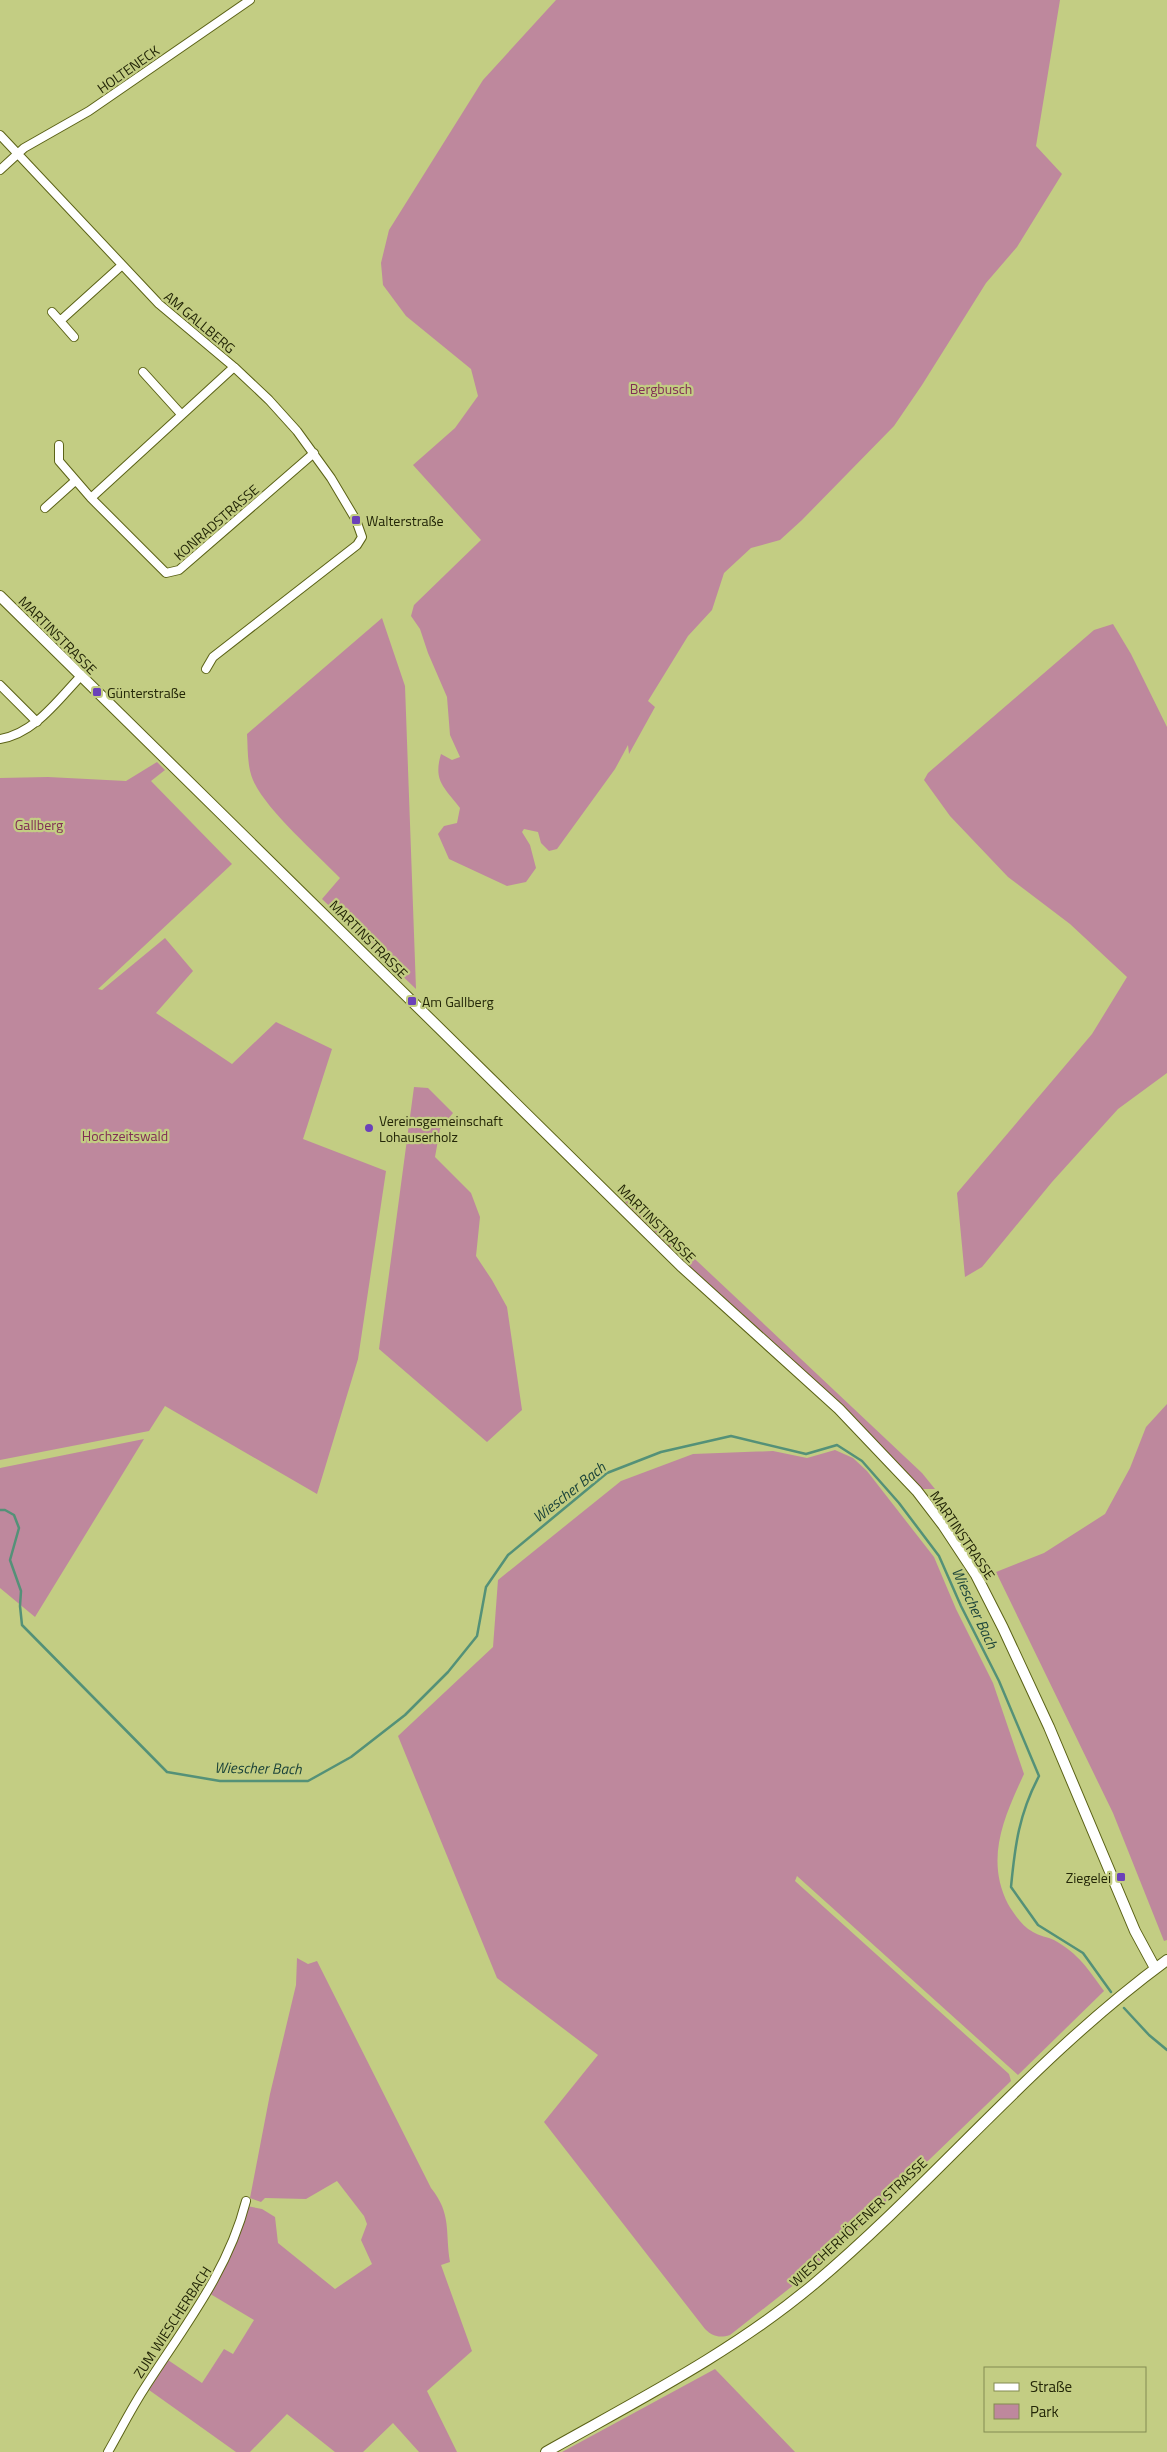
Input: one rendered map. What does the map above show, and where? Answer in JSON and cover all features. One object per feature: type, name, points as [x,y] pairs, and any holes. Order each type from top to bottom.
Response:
[{"type":"street","name":"HOLTENECK","points":[[0,170],[16,154],[89,111],[250,0]]},
{"type":"street","name":"AM GALLBERG","points":[[0,135],[121,266],[159,304],[234,367],[269,400],[314,452],[356,520],[361,532],[361,541],[213,657],[206,670]]},
{"type":"street","points":[[60,321],[121,266]]},
{"type":"street","points":[[52,312],[74,337]]},
{"type":"street","points":[[91,498],[234,367]]},
{"type":"street","points":[[143,372],[181,414]]},
{"type":"street","name":"KONRADSTRASSE","points":[[59,445],[59,461],[75,481],[166,573],[173,573],[179,570],[314,452]]},
{"type":"street","points":[[45,508],[75,481]]},
{"type":"street","name":"MARTINSTRASSE","points":[[0,596],[80,677],[681,1266],[839,1409],[917,1491],[943,1525],[976,1575],[1049,1727],[1135,1931],[1155,1968]]},
{"type":"street","points":[[0,739],[22,731],[37,722],[80,677]]},
{"type":"street","points":[[0,685],[37,722]]},
{"type":"street","name":"WIESCHERHÖFENER STRASSE","points":[[546,2452],[704,2362],[778,2312],[813,2285],[899,2206],[1042,2064],[1155,1968],[1167,1960]]},
{"type":"street","name":"ZUM WIESCHERBACH","points":[[108,2452],[144,2390],[224,2264],[246,2201]]},
{"type":"green space","name":"Bergbusch","points":[[556,0],[1060,0],[1036,146],[1062,174],[1017,247],[986,283],[894,426],[780,540],[751,548],[724,573],[712,610],[688,636],[648,701],[655,707],[629,754],[628,745],[615,769],[557,849],[549,851],[541,843],[538,832],[524,829],[522,832],[530,845],[536,868],[526,882],[507,886],[449,859],[438,834],[444,826],[457,823],[460,808],[445,789],[439,777],[438,771],[441,754],[452,760],[460,757],[450,735],[447,697],[420,629],[411,616],[414,605],[481,540],[413,465],[455,428],[478,396],[471,369],[406,316],[383,285],[381,263],[389,230],[483,80]]},
{"type":"green space","points":[[382,618],[405,686],[416,989],[322,899],[340,878],[292,831],[259,792],[253,780],[248,757],[247,734]]},
{"type":"green space","points":[[1113,624],[1131,654],[1167,727],[1167,1073],[1118,1109],[1052,1182],[982,1267],[965,1277],[957,1193],[1092,1034],[1127,977],[1070,924],[1008,877],[950,816],[924,780],[928,773],[1094,630]]},
{"type":"green space","points":[[157,762],[165,770],[151,781],[232,864],[98,989],[102,990],[165,938],[193,971],[156,1013],[232,1064],[276,1022],[332,1049],[303,1139],[386,1171],[358,1359],[317,1494],[165,1406],[149,1431],[0,1460],[0,778],[48,777],[126,781]]},
{"type":"green space","points":[[414,1087],[428,1088],[453,1113],[440,1129],[435,1157],[471,1193],[480,1217],[476,1256],[507,1307],[522,1410],[487,1442],[379,1349]]},
{"type":"green space","points":[[627,1195],[922,1473],[935,1489],[921,1489],[852,1415],[700,1277],[625,1202]]},
{"type":"green space","points":[[1167,1404],[1167,1940],[1164,1941],[1113,1813],[996,1572],[1044,1553],[1105,1514],[1130,1468],[1146,1427]]},
{"type":"green space","points":[[144,1439],[35,1617],[0,1588],[0,1468]]},
{"type":"green space","points":[[835,1450],[853,1458],[867,1471],[934,1557],[956,1609],[993,1683],[1024,1774],[1004,1822],[998,1854],[998,1871],[1001,1887],[1008,1904],[1025,1926],[1038,1935],[1054,1940],[1077,1957],[1104,1991],[1018,2075],[797,1876],[795,1881],[1009,2074],[1011,2081],[823,2262],[730,2335],[720,2337],[711,2334],[705,2329],[544,2122],[598,2055],[497,1978],[398,1736],[493,1647],[498,1580],[621,1481],[693,1454],[773,1451],[807,1458]]},
{"type":"green space","points":[[297,1958],[308,1964],[317,1961],[431,2188],[438,2197],[445,2215],[450,2262],[441,2265],[472,2351],[427,2391],[457,2452],[419,2452],[393,2423],[363,2452],[335,2452],[287,2414],[250,2452],[236,2452],[149,2390],[168,2360],[202,2383],[224,2349],[233,2354],[254,2320],[207,2292],[227,2264],[247,2206],[262,2209],[275,2217],[278,2243],[335,2289],[372,2264],[361,2240],[367,2224],[364,2216],[337,2181],[306,2199],[265,2198],[261,2202],[250,2198],[270,2094],[296,1985]]},
{"type":"green space","points":[[715,2369],[795,2452],[562,2452]]},
{"type":"waterway","name":"Wiescher Bach","points":[[0,1510],[5,1510],[14,1515],[19,1528],[10,1560],[21,1591],[22,1625],[167,1772],[220,1781],[308,1781],[351,1757],[405,1715],[448,1672],[477,1636],[486,1587],[508,1555],[607,1473],[661,1452],[731,1436],[806,1454],[837,1445],[862,1461],[899,1503],[939,1556],[961,1606],[999,1681],[1039,1776],[1022,1817],[1014,1857],[1011,1887],[1038,1925],[1083,1953],[1111,1992]]},
{"type":"waterway","name":"Wiescher Bach","points":[[1124,2008],[1149,2035],[1167,2050]]},
{"type":"place","name":"Walterstraße","points":[[356,520]]},
{"type":"place","name":"Günterstraße","points":[[97,692]]},
{"type":"place","name":"Am Gallberg","points":[[412,1001]]},
{"type":"place","name":"Vereinsgemeinschaft Lohauserholz","points":[[369,1128]]},
{"type":"place","name":"Ziegelei","points":[[1121,1877]]},
{"type":"park label","name":"Gallberg","points":[[39,824]]},
{"type":"park label","name":"Hochzeitswald","points":[[125,1135]]}]
